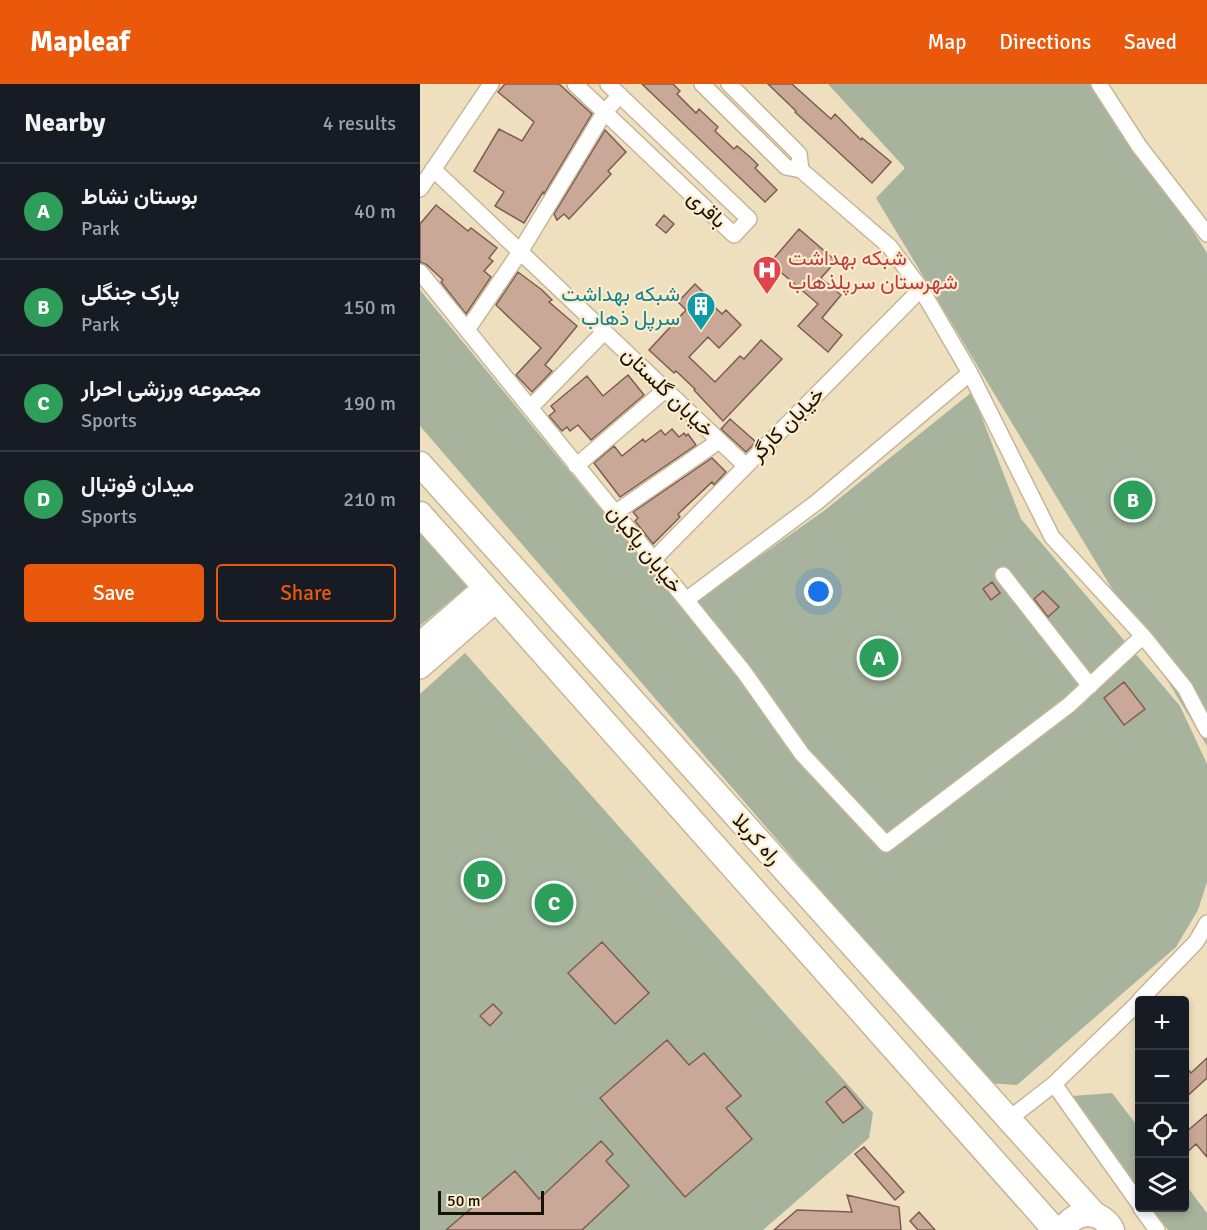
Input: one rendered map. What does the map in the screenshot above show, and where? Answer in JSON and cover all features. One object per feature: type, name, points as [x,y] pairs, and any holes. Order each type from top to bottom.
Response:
[{"type":"main road","name":"راه کربلا","points":[[420,464],[1103,1222]]},
{"type":"main road","name":"راه کربلا","points":[[420,514],[1055,1230]]},
{"type":"main road","points":[[1063,1230],[1069,1221],[1077,1216],[1103,1222]]},
{"type":"street","points":[[420,189],[491,84]]},
{"type":"street","name":"باقری","points":[[575,84],[734,235],[749,219],[608,84]]},
{"type":"street","points":[[702,84],[786,167],[801,170],[890,247],[921,289],[970,373],[1052,537],[1143,636],[1185,688],[1207,730]]},
{"type":"street","points":[[729,84],[799,154],[801,170]]},
{"type":"street","points":[[1098,84],[1139,146],[1207,234]]},
{"type":"street","points":[[467,330],[520,252],[604,113],[620,95]]},
{"type":"street","name":"خیابان گلستان","points":[[433,169],[746,466]]},
{"type":"street","name":"خیابان پاکبان","points":[[420,272],[686,600],[817,502],[970,373]]},
{"type":"street","name":"خیابان کارگر","points":[[653,560],[921,289]]},
{"type":"street","points":[[530,408],[604,332]]},
{"type":"street","points":[[576,466],[665,390]]},
{"type":"street","points":[[615,513],[719,441]]},
{"type":"street","points":[[1003,575],[1089,686]]},
{"type":"street","points":[[420,643],[482,589],[490,592],[491,606],[420,668]]},
{"type":"street","points":[[686,600],[744,672],[802,754],[886,844],[1069,705],[1143,636]]},
{"type":"street","points":[[1145,996],[1196,942],[1207,923]]},
{"type":"street","points":[[1009,1119],[1054,1084],[1135,1006]]},
{"type":"street","points":[[1054,1084],[1135,1199]]},
{"type":"street","points":[[1144,1212],[1157,1230]]},
{"type":"green space","points":[[828,84],[1095,84],[1110,100],[1207,253],[1207,746],[876,198],[905,168]]},
{"type":"green space","points":[[420,290],[684,610],[825,510],[972,392],[1021,519],[1180,706],[1207,764],[1207,882],[1198,910],[1176,947],[1017,1085],[987,1083],[420,426]]},
{"type":"green space","points":[[420,530],[469,585],[420,626]]},
{"type":"green space","points":[[465,653],[873,1113],[869,1138],[763,1230],[420,1230],[420,694]]},
{"type":"green space","points":[[1112,1093],[1135,1123],[1135,1184],[1072,1096]]},
{"type":"green space","points":[[1189,1189],[1207,1213],[1207,1230],[1168,1230],[1155,1212],[1189,1212]]},
{"type":"building","points":[[505,84],[559,84],[592,114],[524,223],[495,206],[504,192],[474,171],[499,129],[522,141],[534,122],[498,92]]},
{"type":"building","points":[[642,84],[673,84],[680,91],[677,94],[696,113],[699,109],[718,127],[715,131],[734,149],[737,146],[750,157],[758,165],[755,168],[777,190],[765,202]]},
{"type":"building","points":[[768,84],[792,84],[831,119],[835,114],[861,140],[862,138],[891,162],[872,183]]},
{"type":"building","points":[[605,130],[626,152],[608,171],[611,174],[569,219],[564,214],[557,220],[554,214]]},
{"type":"building","points":[[436,205],[468,231],[471,228],[497,248],[489,258],[493,261],[484,271],[491,277],[466,314],[441,282],[443,280],[427,265],[420,262],[420,224]]},
{"type":"building","points":[[664,215],[674,224],[666,233],[656,225]]},
{"type":"building","points":[[799,229],[836,261],[821,278],[841,295],[822,318],[842,335],[828,352],[798,326],[818,304],[770,263]]},
{"type":"building","points":[[518,272],[542,290],[552,300],[549,302],[577,326],[545,365],[552,371],[532,392],[516,375],[541,348],[496,305]]},
{"type":"building","points":[[695,284],[707,296],[705,298],[722,314],[726,310],[741,325],[719,348],[708,337],[689,357],[715,382],[740,356],[744,359],[761,340],[782,359],[723,421],[695,389],[649,350],[686,310],[678,302]]},
{"type":"building","points":[[628,375],[644,395],[591,440],[578,425],[570,431],[567,427],[562,431],[549,416],[555,411],[551,406],[587,376],[603,396]]},
{"type":"building","points":[[730,419],[756,442],[746,452],[721,429]]},
{"type":"building","points":[[672,429],[679,437],[684,433],[686,436],[688,434],[696,445],[620,497],[594,463],[614,446],[622,456],[643,439],[645,442],[661,430],[665,435]]},
{"type":"building","points":[[712,458],[726,472],[714,485],[712,482],[678,514],[680,517],[653,544],[635,521],[638,518],[633,512]]},
{"type":"building","points":[[992,582],[1000,593],[991,600],[983,589]]},
{"type":"building","points":[[1043,591],[1059,607],[1048,617],[1034,599]]},
{"type":"building","points":[[1124,682],[1145,709],[1124,725],[1104,698]]},
{"type":"building","points":[[602,942],[649,993],[615,1024],[568,973]]},
{"type":"building","points":[[493,1004],[502,1013],[490,1026],[480,1016]]},
{"type":"building","points":[[667,1040],[689,1065],[704,1053],[741,1096],[726,1108],[752,1139],[685,1197],[600,1098]]},
{"type":"building","points":[[1207,1058],[1207,1078],[1189,1094],[1189,1071],[1191,1073]]},
{"type":"building","points":[[845,1086],[863,1108],[843,1123],[826,1102]]},
{"type":"building","points":[[1207,1114],[1207,1157],[1196,1144],[1189,1150],[1189,1130]]},
{"type":"building","points":[[601,1141],[613,1154],[606,1161],[629,1186],[582,1230],[446,1230],[515,1171],[539,1199]]},
{"type":"building","points":[[864,1147],[904,1192],[895,1200],[855,1154]]},
{"type":"building","points":[[847,1195],[899,1207],[901,1230],[774,1230],[797,1210],[852,1212]]},
{"type":"building","points":[[919,1212],[935,1230],[918,1230],[910,1221]]},
{"type":"place","name":"شبکه بهداشت شهرستان سرپلذهاب","points":[[767,296]]},
{"type":"place","name":"شبکه بهداشت سرپل ذهاب","points":[[701,332]]},
{"type":"place","name":"پارک جنگلی","points":[[1133,500]]},
{"type":"place","name":"بوستان نشاط","points":[[879,658]]},
{"type":"place","name":"میدان فوتبال","points":[[483,880]]},
{"type":"place","name":"مجموعه ورزشی احرار","points":[[554,903]]}]
